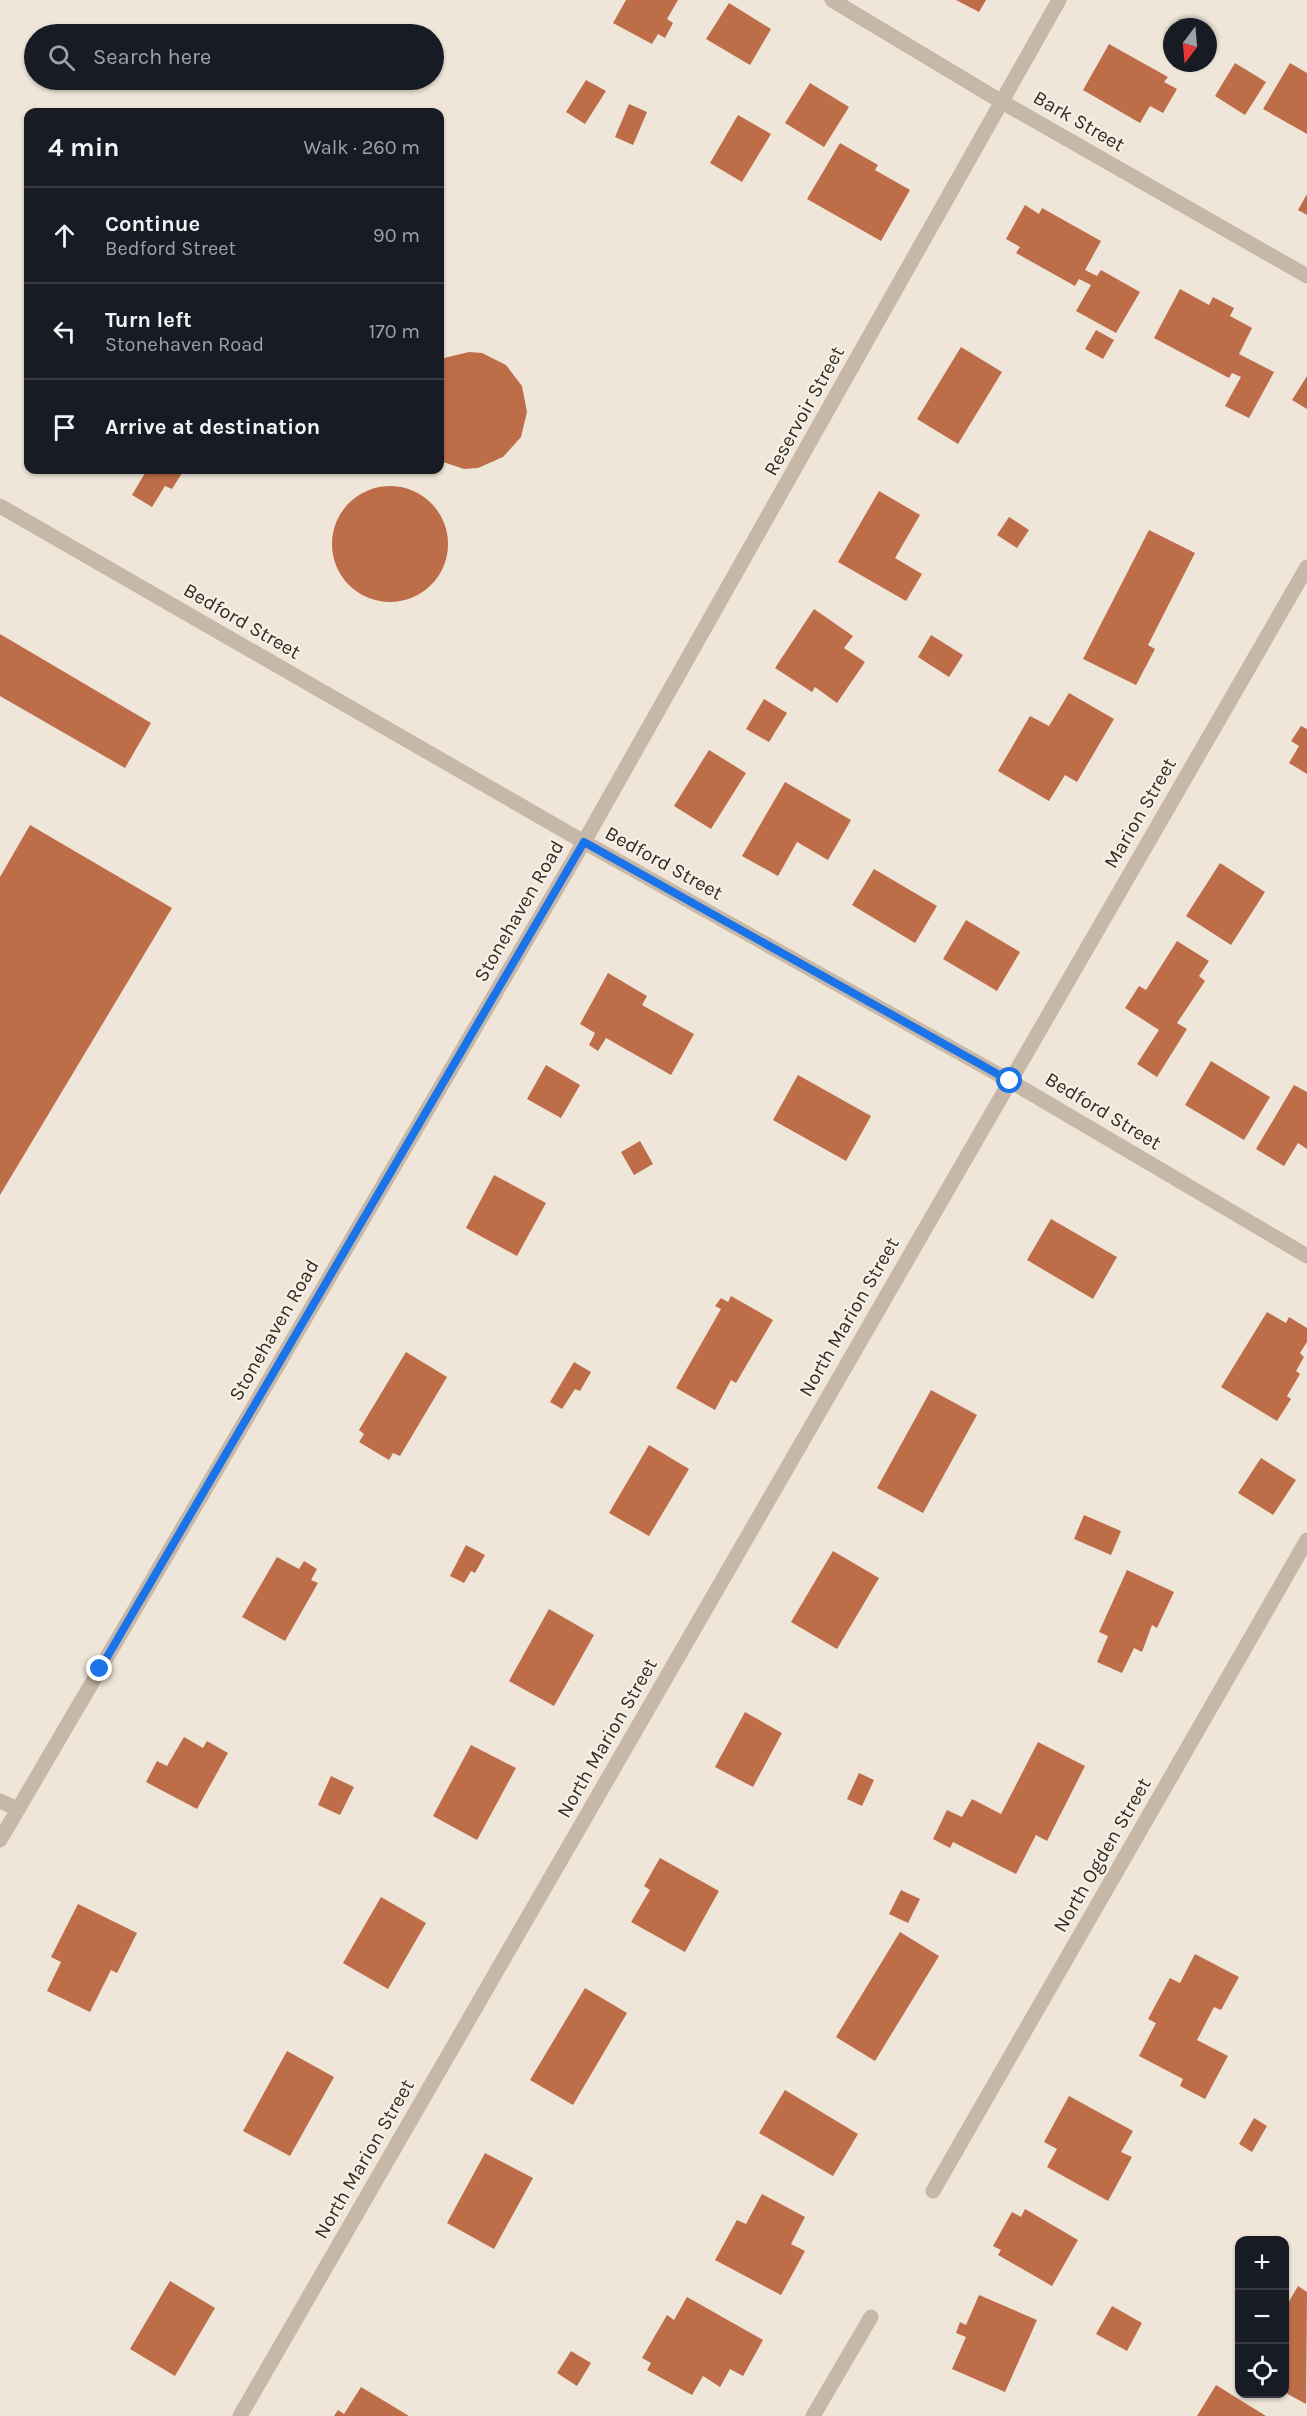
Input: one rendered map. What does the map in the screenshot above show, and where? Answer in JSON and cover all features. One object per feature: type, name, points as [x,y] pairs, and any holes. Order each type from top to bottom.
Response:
[{"type":"street","name":"Bark Street","points":[[832,0],[1002,102],[1307,276]]},
{"type":"street","name":"Reservoir Street","points":[[584,842],[1059,0]]},
{"type":"street","name":"Bedford Street","points":[[0,506],[584,842],[1010,1081],[1307,1256]]},
{"type":"street","name":"Marion Street","points":[[1010,1081],[1307,567]]},
{"type":"street","name":"Stonehaven Road","points":[[0,1840],[584,842]]},
{"type":"street","name":"North Marion Street","points":[[240,2416],[1010,1081]]},
{"type":"street","name":"North Ogden Street","points":[[933,2191],[1307,1540]]},
{"type":"street","points":[[0,1801],[18,1809]]},
{"type":"street","points":[[813,2416],[871,2317]]},
{"type":"building","points":[[626,0],[678,0],[667,19],[673,23],[665,38],[658,34],[652,44],[613,23]]},
{"type":"building","points":[[956,0],[986,0],[979,12]]},
{"type":"building","points":[[729,3],[771,29],[750,65],[706,39]]},
{"type":"building","points":[[1109,44],[1168,77],[1164,82],[1177,89],[1163,113],[1150,106],[1140,123],[1083,90]]},
{"type":"building","points":[[1235,63],[1266,82],[1245,115],[1215,96]]},
{"type":"building","points":[[1290,63],[1307,73],[1307,134],[1263,109]]},
{"type":"building","points":[[586,80],[606,91],[585,124],[566,112]]},
{"type":"building","points":[[810,83],[849,107],[824,147],[785,123]]},
{"type":"building","points":[[629,104],[647,112],[633,145],[615,137]]},
{"type":"building","points":[[738,115],[771,134],[742,182],[710,163]]},
{"type":"building","points":[[840,143],[878,165],[875,170],[910,190],[881,241],[807,199]]},
{"type":"building","points":[[1307,194],[1307,215],[1298,210]]},
{"type":"building","points":[[1025,205],[1039,214],[1042,208],[1101,241],[1085,270],[1097,276],[1101,270],[1140,292],[1116,333],[1076,311],[1091,285],[1079,279],[1075,286],[1016,253],[1020,247],[1006,239]]},
{"type":"building","points":[[1180,289],[1209,305],[1213,297],[1234,308],[1230,316],[1252,328],[1239,354],[1274,372],[1249,418],[1225,406],[1241,377],[1232,373],[1229,378],[1154,338]]},
{"type":"building","points":[[1096,330],[1114,340],[1103,359],[1085,349]]},
{"type":"building","points":[[961,347],[1002,372],[958,444],[917,419]]},
{"type":"building","points":[[469,352],[482,353],[506,365],[522,386],[527,412],[521,437],[503,457],[478,468],[464,469],[444,462],[444,358]]},
{"type":"building","points":[[1307,376],[1307,409],[1292,400]]},
{"type":"building","points":[[144,474],[181,474],[172,489],[165,486],[152,507],[132,495]]},
{"type":"building","points":[[390,486],[412,490],[431,503],[444,522],[448,544],[444,566],[431,585],[412,598],[390,602],[368,598],[349,585],[336,566],[332,544],[336,522],[349,503],[368,490]]},
{"type":"building","points":[[879,491],[920,515],[895,558],[922,574],[906,601],[838,562]]},
{"type":"building","points":[[1009,517],[1029,530],[1017,548],[997,535]]},
{"type":"building","points":[[1149,530],[1195,553],[1148,645],[1155,649],[1136,685],[1083,659]]},
{"type":"building","points":[[814,609],[853,636],[844,648],[865,662],[837,703],[815,687],[812,692],[775,668]]},
{"type":"building","points":[[0,634],[151,723],[125,768],[0,696]]},
{"type":"building","points":[[931,635],[963,655],[949,677],[918,657]]},
{"type":"building","points":[[1069,693],[1114,719],[1077,782],[1065,775],[1049,801],[998,771],[1030,716],[1049,726]]},
{"type":"building","points":[[764,699],[787,713],[769,742],[746,729]]},
{"type":"building","points":[[1301,726],[1307,729],[1307,774],[1289,763],[1299,746],[1291,741]]},
{"type":"building","points":[[709,750],[746,773],[711,829],[674,806]]},
{"type":"building","points":[[785,782],[851,820],[828,860],[797,842],[778,876],[742,856]]},
{"type":"building","points":[[30,825],[172,908],[0,1195],[0,877]]},
{"type":"building","points":[[1220,863],[1265,892],[1231,945],[1186,916]]},
{"type":"building","points":[[874,869],[937,906],[915,943],[852,905]]},
{"type":"building","points":[[966,920],[1020,952],[997,991],[943,959]]},
{"type":"building","points":[[1177,941],[1209,961],[1199,976],[1205,981],[1177,1023],[1187,1029],[1157,1077],[1137,1064],[1159,1030],[1125,1008],[1139,986],[1146,990]]},
{"type":"building","points":[[608,973],[647,996],[642,1005],[694,1034],[671,1075],[606,1038],[598,1051],[589,1045],[595,1033],[580,1024]]},
{"type":"building","points":[[1211,1061],[1270,1097],[1244,1140],[1185,1105]]},
{"type":"building","points":[[546,1065],[580,1085],[561,1118],[527,1099]]},
{"type":"building","points":[[798,1075],[871,1116],[846,1161],[773,1120]]},
{"type":"building","points":[[1294,1085],[1307,1092],[1307,1149],[1298,1143],[1284,1166],[1256,1149]]},
{"type":"building","points":[[640,1141],[653,1164],[634,1175],[621,1152]]},
{"type":"building","points":[[494,1175],[546,1203],[517,1256],[466,1228]]},
{"type":"building","points":[[1051,1219],[1117,1257],[1093,1299],[1027,1260]]},
{"type":"building","points":[[731,1296],[773,1320],[736,1383],[731,1380],[715,1410],[676,1388],[721,1309],[715,1306],[721,1298],[728,1302]]},
{"type":"building","points":[[1267,1312],[1286,1323],[1289,1317],[1307,1328],[1307,1342],[1300,1353],[1304,1357],[1296,1371],[1300,1374],[1287,1396],[1291,1399],[1277,1421],[1221,1387]]},
{"type":"building","points":[[406,1352],[447,1377],[400,1456],[393,1453],[389,1460],[359,1442],[364,1434],[359,1430]]},
{"type":"building","points":[[574,1362],[591,1372],[580,1391],[575,1389],[562,1409],[550,1402]]},
{"type":"building","points":[[931,1390],[977,1415],[923,1513],[877,1488]]},
{"type":"building","points":[[649,1445],[689,1469],[649,1536],[609,1513]]},
{"type":"building","points":[[1261,1458],[1296,1480],[1273,1515],[1238,1493]]},
{"type":"building","points":[[1084,1515],[1121,1531],[1111,1555],[1074,1539]]},
{"type":"building","points":[[466,1545],[485,1555],[475,1573],[471,1571],[464,1583],[450,1576]]},
{"type":"building","points":[[833,1551],[879,1578],[837,1649],[791,1622]]},
{"type":"building","points":[[277,1557],[299,1569],[304,1561],[317,1569],[311,1580],[318,1583],[285,1641],[242,1617]]},
{"type":"building","points":[[1127,1570],[1174,1592],[1157,1628],[1152,1625],[1142,1652],[1134,1648],[1122,1673],[1097,1662],[1108,1636],[1099,1632]]},
{"type":"building","points":[[549,1609],[594,1635],[554,1706],[509,1681]]},
{"type":"building","points":[[745,1712],[782,1733],[753,1787],[715,1767]]},
{"type":"building","points":[[184,1737],[203,1748],[207,1741],[228,1753],[197,1809],[146,1782],[157,1761],[167,1766]]},
{"type":"building","points":[[1038,1742],[1085,1766],[1047,1841],[1036,1835],[1016,1874],[953,1842],[950,1848],[933,1839],[947,1810],[962,1817],[972,1799],[1001,1814]]},
{"type":"building","points":[[471,1745],[516,1768],[477,1840],[433,1816]]},
{"type":"building","points":[[859,1773],[874,1780],[862,1806],[847,1799]]},
{"type":"building","points":[[331,1776],[354,1787],[340,1815],[318,1805]]},
{"type":"building","points":[[660,1858],[719,1891],[685,1952],[631,1922],[650,1890],[644,1886]]},
{"type":"building","points":[[901,1890],[920,1899],[908,1923],[889,1914]]},
{"type":"building","points":[[381,1897],[426,1923],[388,1989],[343,1963]]},
{"type":"building","points":[[78,1904],[137,1933],[117,1973],[111,1970],[90,2012],[47,1991],[61,1962],[51,1957]]},
{"type":"building","points":[[900,1932],[939,1956],[875,2061],[836,2037]]},
{"type":"building","points":[[1195,1954],[1239,1977],[1221,2010],[1214,2007],[1197,2040],[1228,2056],[1205,2099],[1180,2086],[1183,2079],[1139,2056],[1156,2023],[1148,2019],[1170,1978],[1180,1983]]},
{"type":"building","points":[[585,1988],[627,2013],[573,2105],[530,2080]]},
{"type":"building","points":[[287,2051],[334,2077],[290,2156],[243,2131]]},
{"type":"building","points":[[785,2090],[858,2134],[833,2176],[759,2133]]},
{"type":"building","points":[[1069,2096],[1133,2131],[1121,2152],[1132,2157],[1108,2201],[1047,2167],[1057,2149],[1044,2142]]},
{"type":"building","points":[[1254,2118],[1267,2126],[1252,2152],[1239,2144]]},
{"type":"building","points":[[485,2153],[533,2178],[494,2249],[447,2223]]},
{"type":"building","points":[[762,2194],[805,2217],[791,2244],[805,2251],[781,2295],[715,2260],[737,2220],[746,2224]]},
{"type":"building","points":[[1025,2209],[1078,2240],[1052,2286],[998,2255],[1001,2250],[993,2246],[1012,2212],[1021,2217]]},
{"type":"building","points":[[170,2281],[215,2308],[175,2376],[130,2349]]},
{"type":"building","points":[[1298,2286],[1307,2292],[1306,2404],[1289,2395],[1289,2301]]},
{"type":"building","points":[[979,2295],[1037,2320],[1005,2392],[952,2369],[966,2337],[956,2333],[960,2322],[966,2325]]},
{"type":"building","points":[[687,2297],[763,2340],[743,2376],[730,2369],[720,2387],[703,2376],[692,2395],[647,2370],[651,2363],[642,2358],[667,2315],[674,2320]]},
{"type":"building","points":[[1112,2306],[1142,2323],[1127,2351],[1096,2334]]},
{"type":"building","points":[[571,2351],[591,2363],[577,2386],[557,2373]]},
{"type":"building","points":[[1216,2385],[1266,2416],[1197,2416]]},
{"type":"building","points":[[361,2387],[409,2416],[334,2416],[338,2410],[344,2414]]},
{"type":"route","points":[[100,1669],[584,842],[1010,1081]]}]
